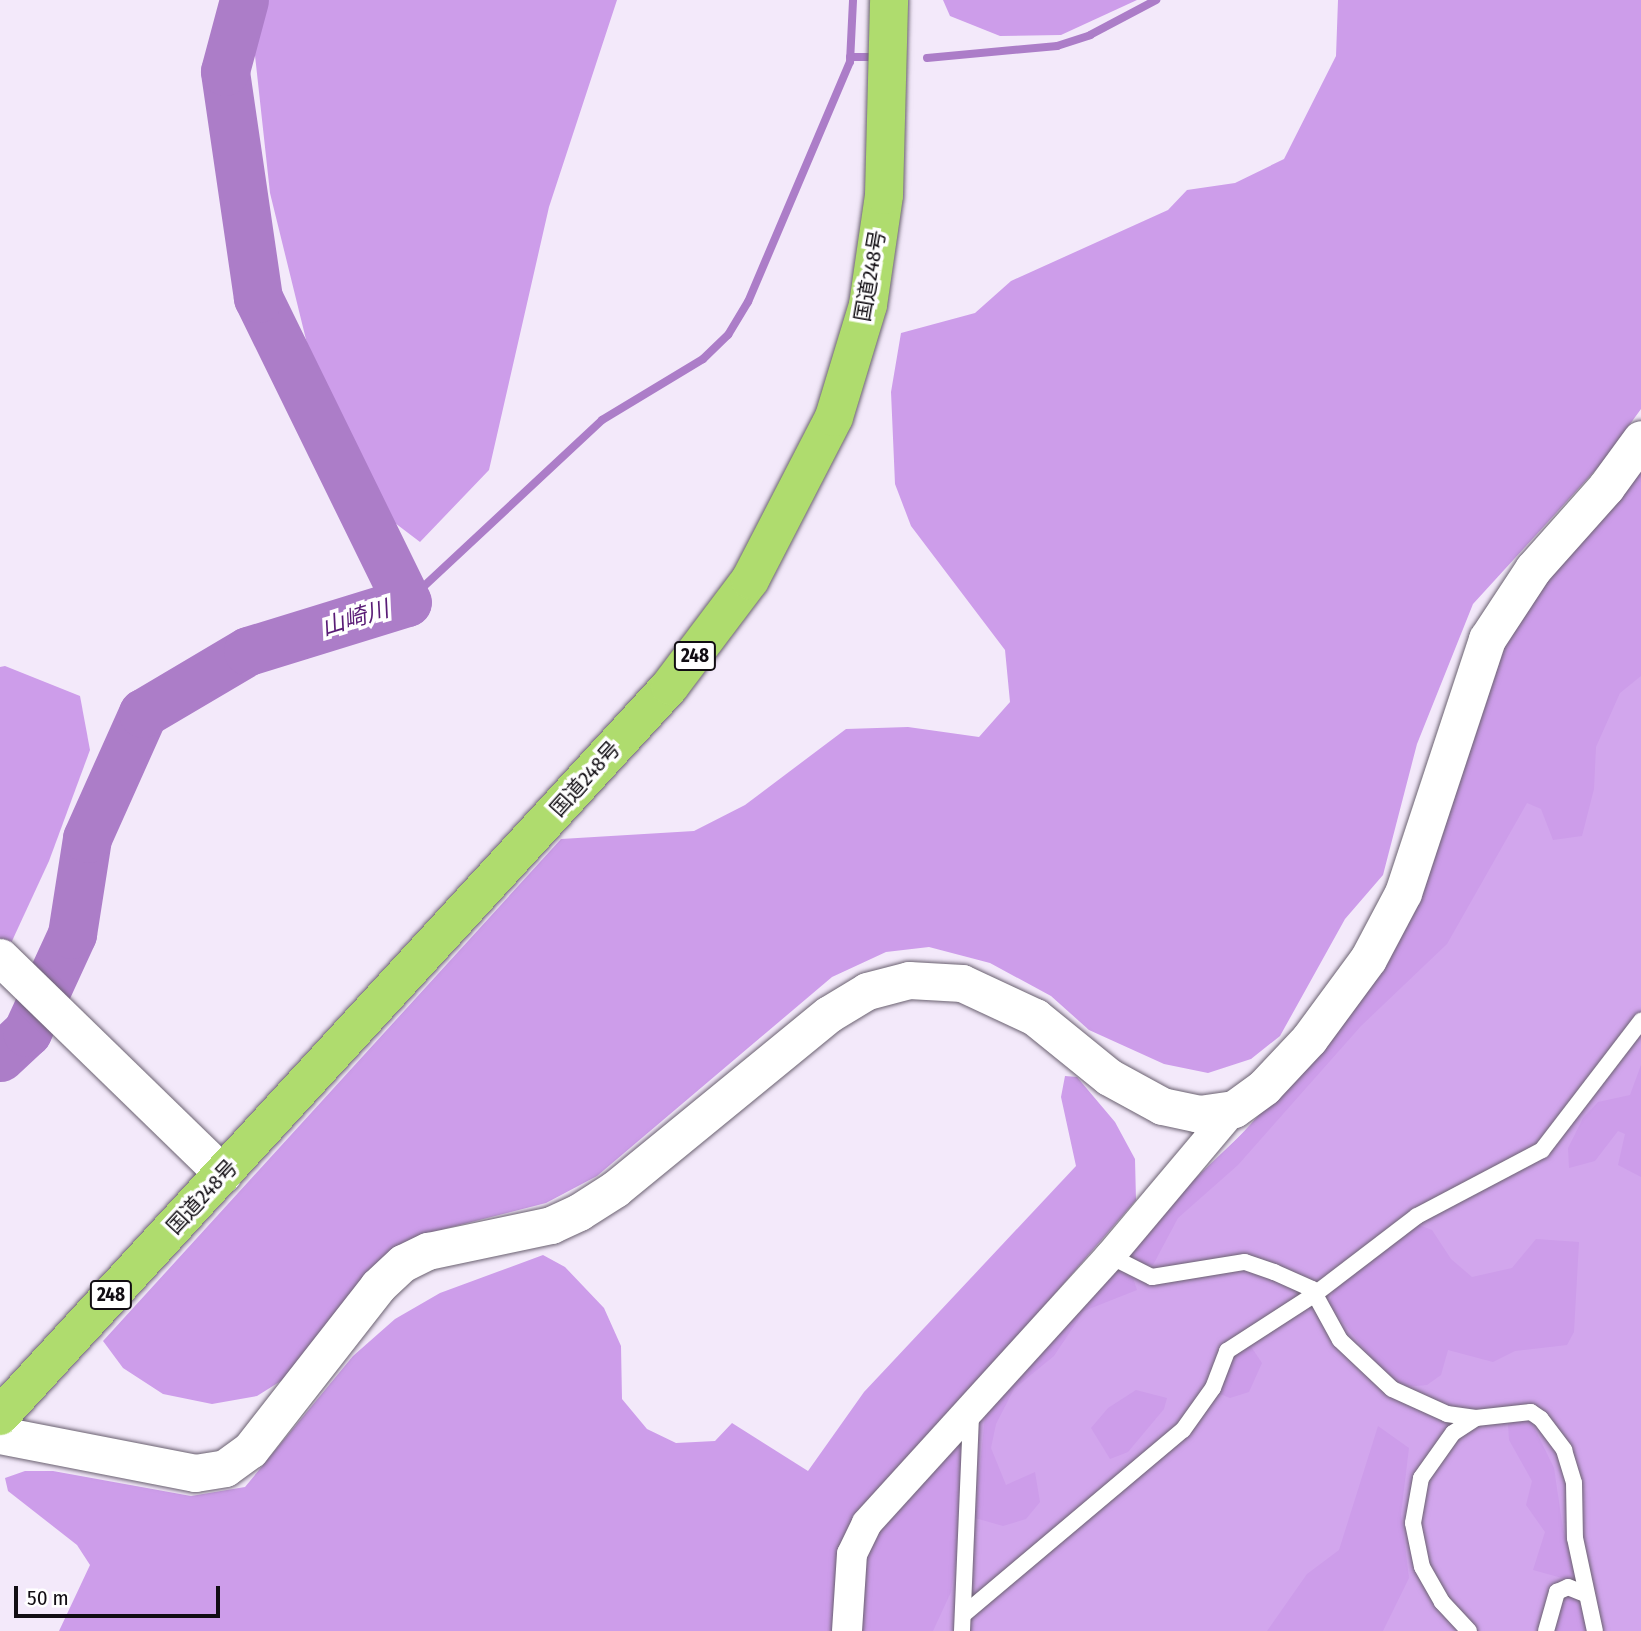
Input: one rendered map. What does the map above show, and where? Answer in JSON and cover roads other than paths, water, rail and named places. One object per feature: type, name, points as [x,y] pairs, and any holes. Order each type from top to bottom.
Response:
[{"type":"highway","name":"国道248号","points":[[0,1416],[670,686],[750,580],[782,525],[834,417],[868,305],[884,195],[889,0]]},
{"type":"street","points":[[847,1631],[852,1554],[867,1523],[1110,1256],[1234,1109],[1264,1087],[1310,1039],[1368,959],[1403,893],[1487,639],[1526,578],[1641,439]]},
{"type":"street","points":[[0,957],[223,1174]]},
{"type":"street","points":[[0,1435],[195,1473],[225,1468],[250,1450],[378,1286],[403,1263],[428,1251],[551,1225],[579,1212],[615,1189],[829,1014],[867,991],[909,980],[962,983],[1035,1017],[1109,1077],[1162,1105],[1199,1114],[1234,1109]]},
{"type":"lane","points":[[963,1623],[1183,1430],[1213,1388],[1227,1351],[1315,1294],[1456,1191],[1517,1167],[1542,1150],[1641,1021]]},
{"type":"lane","points":[[1110,1256],[1152,1277],[1245,1262],[1315,1294],[1340,1340],[1392,1389],[1447,1414],[1476,1418],[1531,1412],[1552,1429],[1574,1483],[1583,1593],[1595,1631]]},
{"type":"lane","points":[[963,1623],[971,1409]]},
{"type":"lane","points":[[1469,1631],[1442,1602],[1422,1567],[1413,1523],[1421,1478],[1453,1433],[1476,1418]]},
{"type":"lane","points":[[1546,1631],[1557,1592],[1569,1587],[1583,1593]]},
{"type":"waterway","name":"山崎川","points":[[0,1057],[27,1032],[72,934],[87,838],[143,713],[248,651],[407,602],[258,298],[225,71],[244,0]]},
{"type":"waterway","points":[[407,602],[602,420],[703,359],[728,335],[748,302],[850,62],[853,0]]},
{"type":"waterway","points":[[927,58],[1057,46],[1090,35],[1156,0]]},
{"type":"waterway","points":[[850,57],[868,57]]}]
